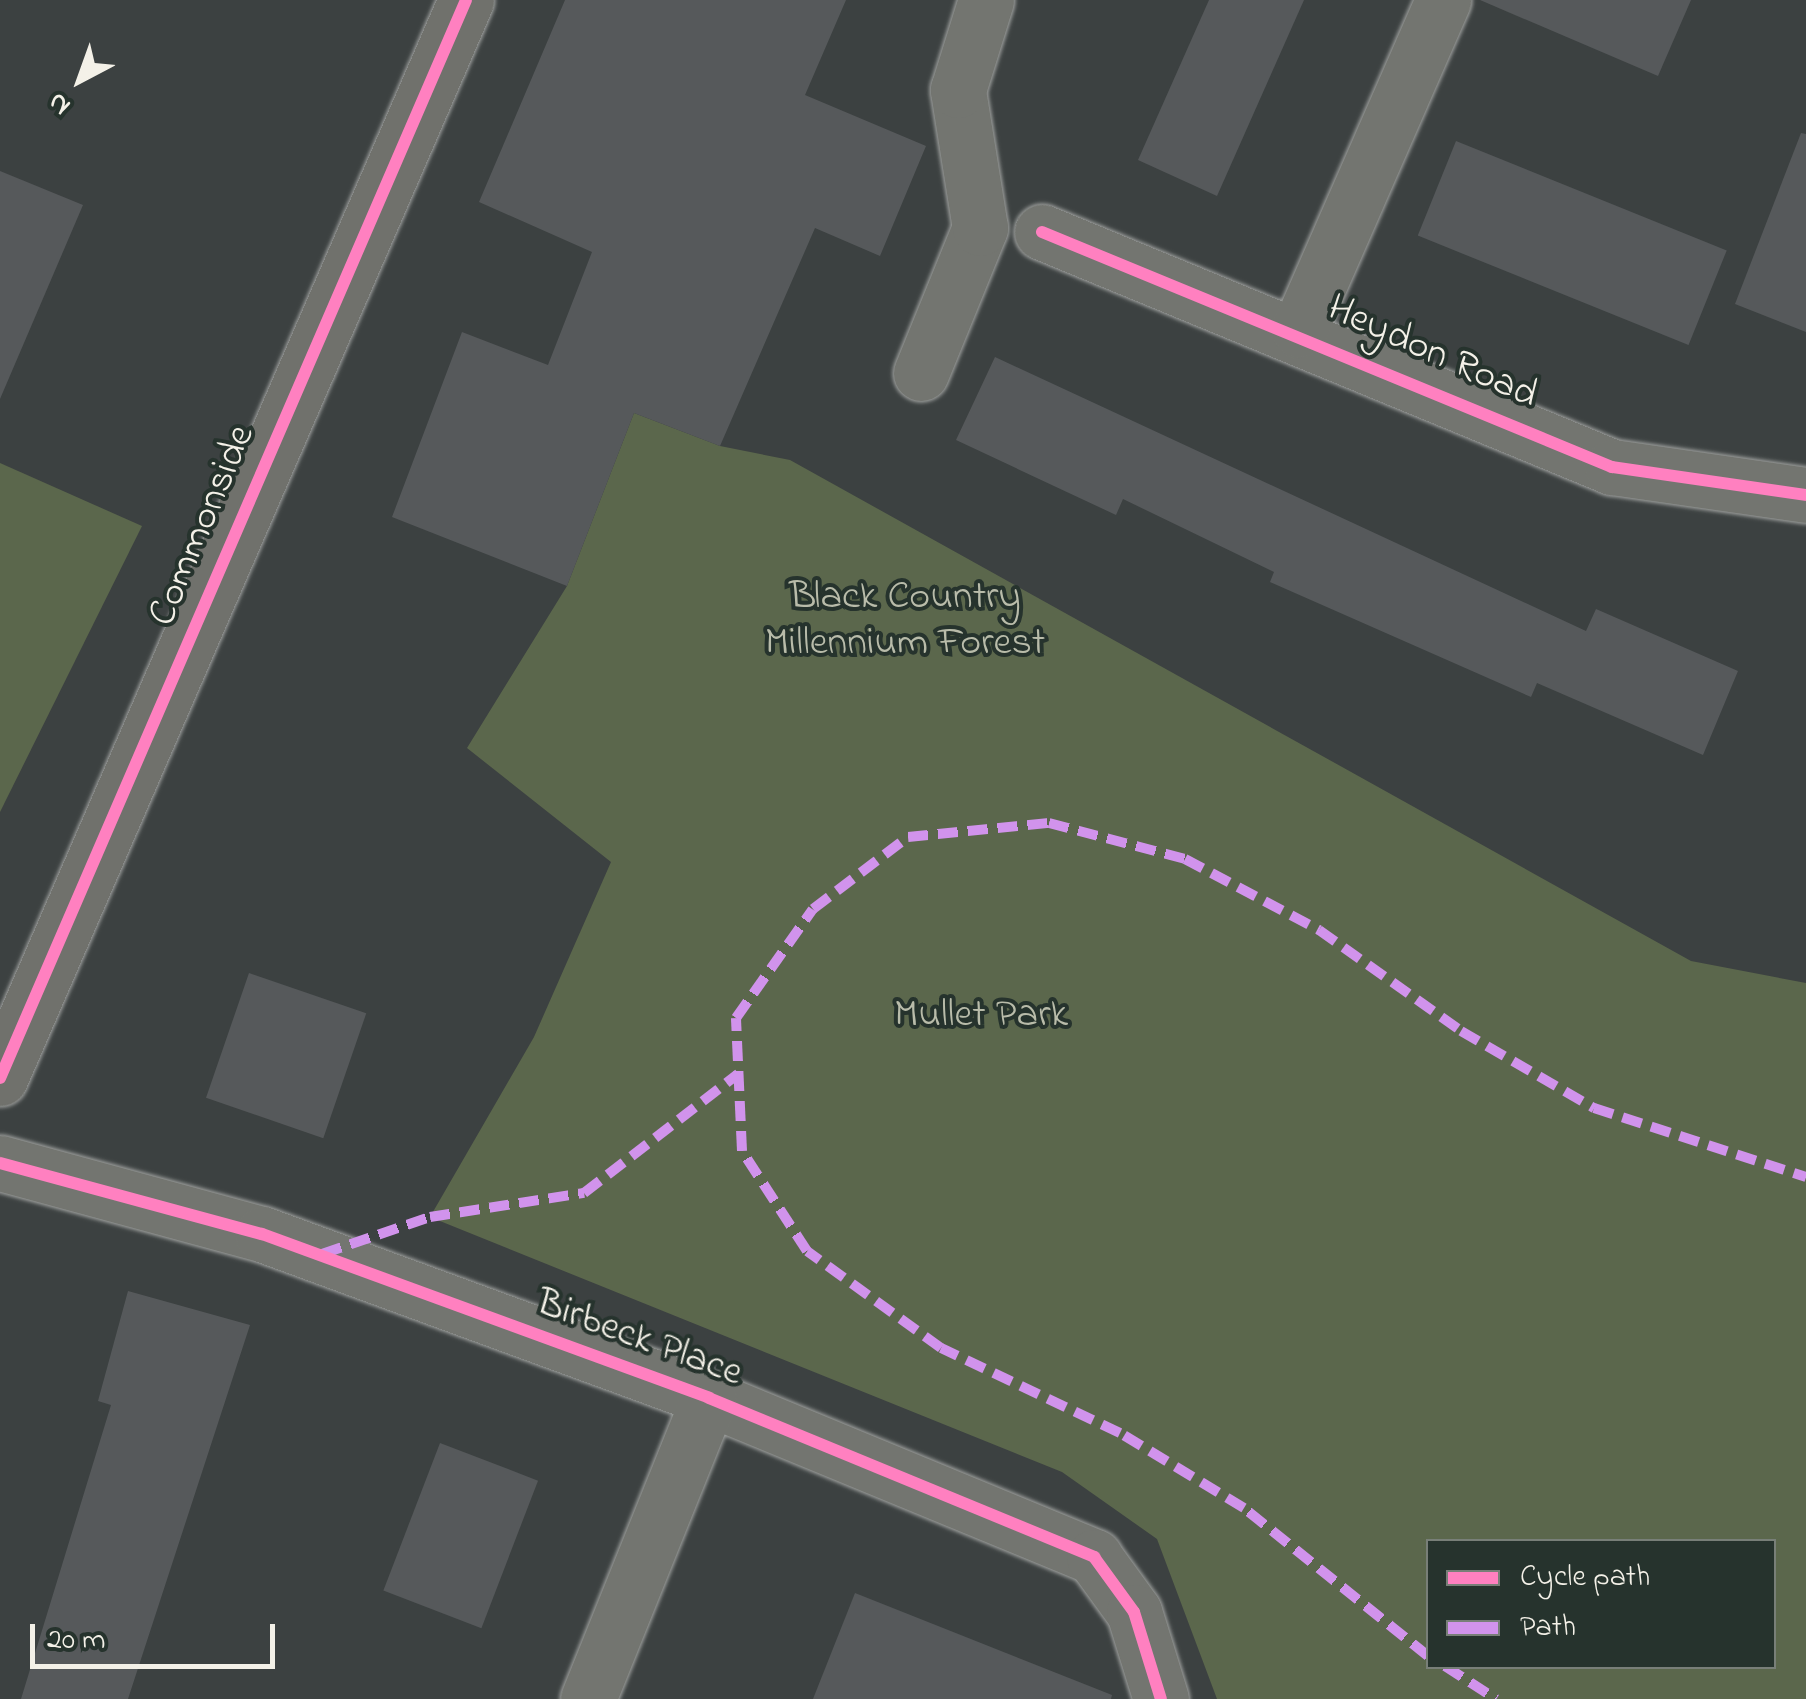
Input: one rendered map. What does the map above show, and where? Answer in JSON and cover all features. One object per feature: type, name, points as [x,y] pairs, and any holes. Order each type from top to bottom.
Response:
[{"type":"main road","name":"Commonside","points":[[0,1078],[15,1000],[466,0]]},
{"type":"street","points":[[920,372],[980,228],[958,90],[986,0]]},
{"type":"street","name":"Heydon Road","points":[[1299,330],[1443,0]]},
{"type":"street","name":"Heydon Road","points":[[1042,232],[1299,330],[1612,467],[1806,495]]},
{"type":"street","name":"Birbeck Place","points":[[0,1163],[262,1234],[709,1398],[1094,1557],[1134,1612],[1161,1699]]},
{"type":"street","points":[[588,1699],[709,1398]]},
{"type":"green space","name":"Mullet Park","points":[[634,413],[720,446],[790,460],[1691,961],[1806,983],[1806,1699],[1217,1699],[1157,1539],[1062,1472],[430,1217],[534,1037],[611,862],[467,748],[567,586]]},
{"type":"green space","points":[[0,463],[142,526],[0,812]]},
{"type":"building","points":[[565,0],[846,0],[805,95],[926,146],[880,256],[815,228],[720,446],[634,413],[567,586],[392,517],[462,332],[548,365],[592,252],[479,202]]},
{"type":"building","points":[[1209,0],[1304,0],[1217,196],[1138,160]]},
{"type":"building","points":[[1480,0],[1691,0],[1658,76]]},
{"type":"building","points":[[1801,133],[1806,134],[1806,332],[1735,304]]},
{"type":"building","points":[[1456,141],[1727,250],[1689,345],[1418,236]]},
{"type":"building","points":[[0,171],[83,205],[0,399]]},
{"type":"building","points":[[995,357],[1586,631],[1596,609],[1738,671],[1703,755],[1537,683],[1531,697],[1270,582],[1274,572],[1123,499],[1116,515],[956,440]]},
{"type":"building","points":[[249,973],[366,1013],[323,1138],[206,1098]]},
{"type":"building","points":[[128,1291],[250,1325],[128,1699],[21,1699],[111,1405],[98,1401]]},
{"type":"building","points":[[440,1443],[538,1481],[481,1628],[383,1591]]},
{"type":"building","points":[[855,1593],[1112,1695],[1111,1699],[813,1699]]},
{"type":"marked path","points":[[1426,1654],[1244,1508],[1120,1433],[941,1348],[807,1251],[742,1151],[736,1018],[813,909],[908,837],[1049,823],[1185,859],[1319,930],[1461,1031],[1594,1108],[1806,1177]]},
{"type":"marked path","points":[[322,1254],[430,1217],[584,1193],[738,1074]]},
{"type":"marked path","points":[[1450,1669],[1496,1699]]},
{"type":"cycle path","points":[[0,1078],[466,0]]},
{"type":"cycle path","points":[[1042,232],[1612,467],[1806,495]]},
{"type":"cycle path","points":[[0,1163],[262,1234],[709,1398],[1094,1557],[1134,1612],[1161,1699]]},
{"type":"park label","name":"Black Country Millennium Forest","points":[[905,621]]}]
